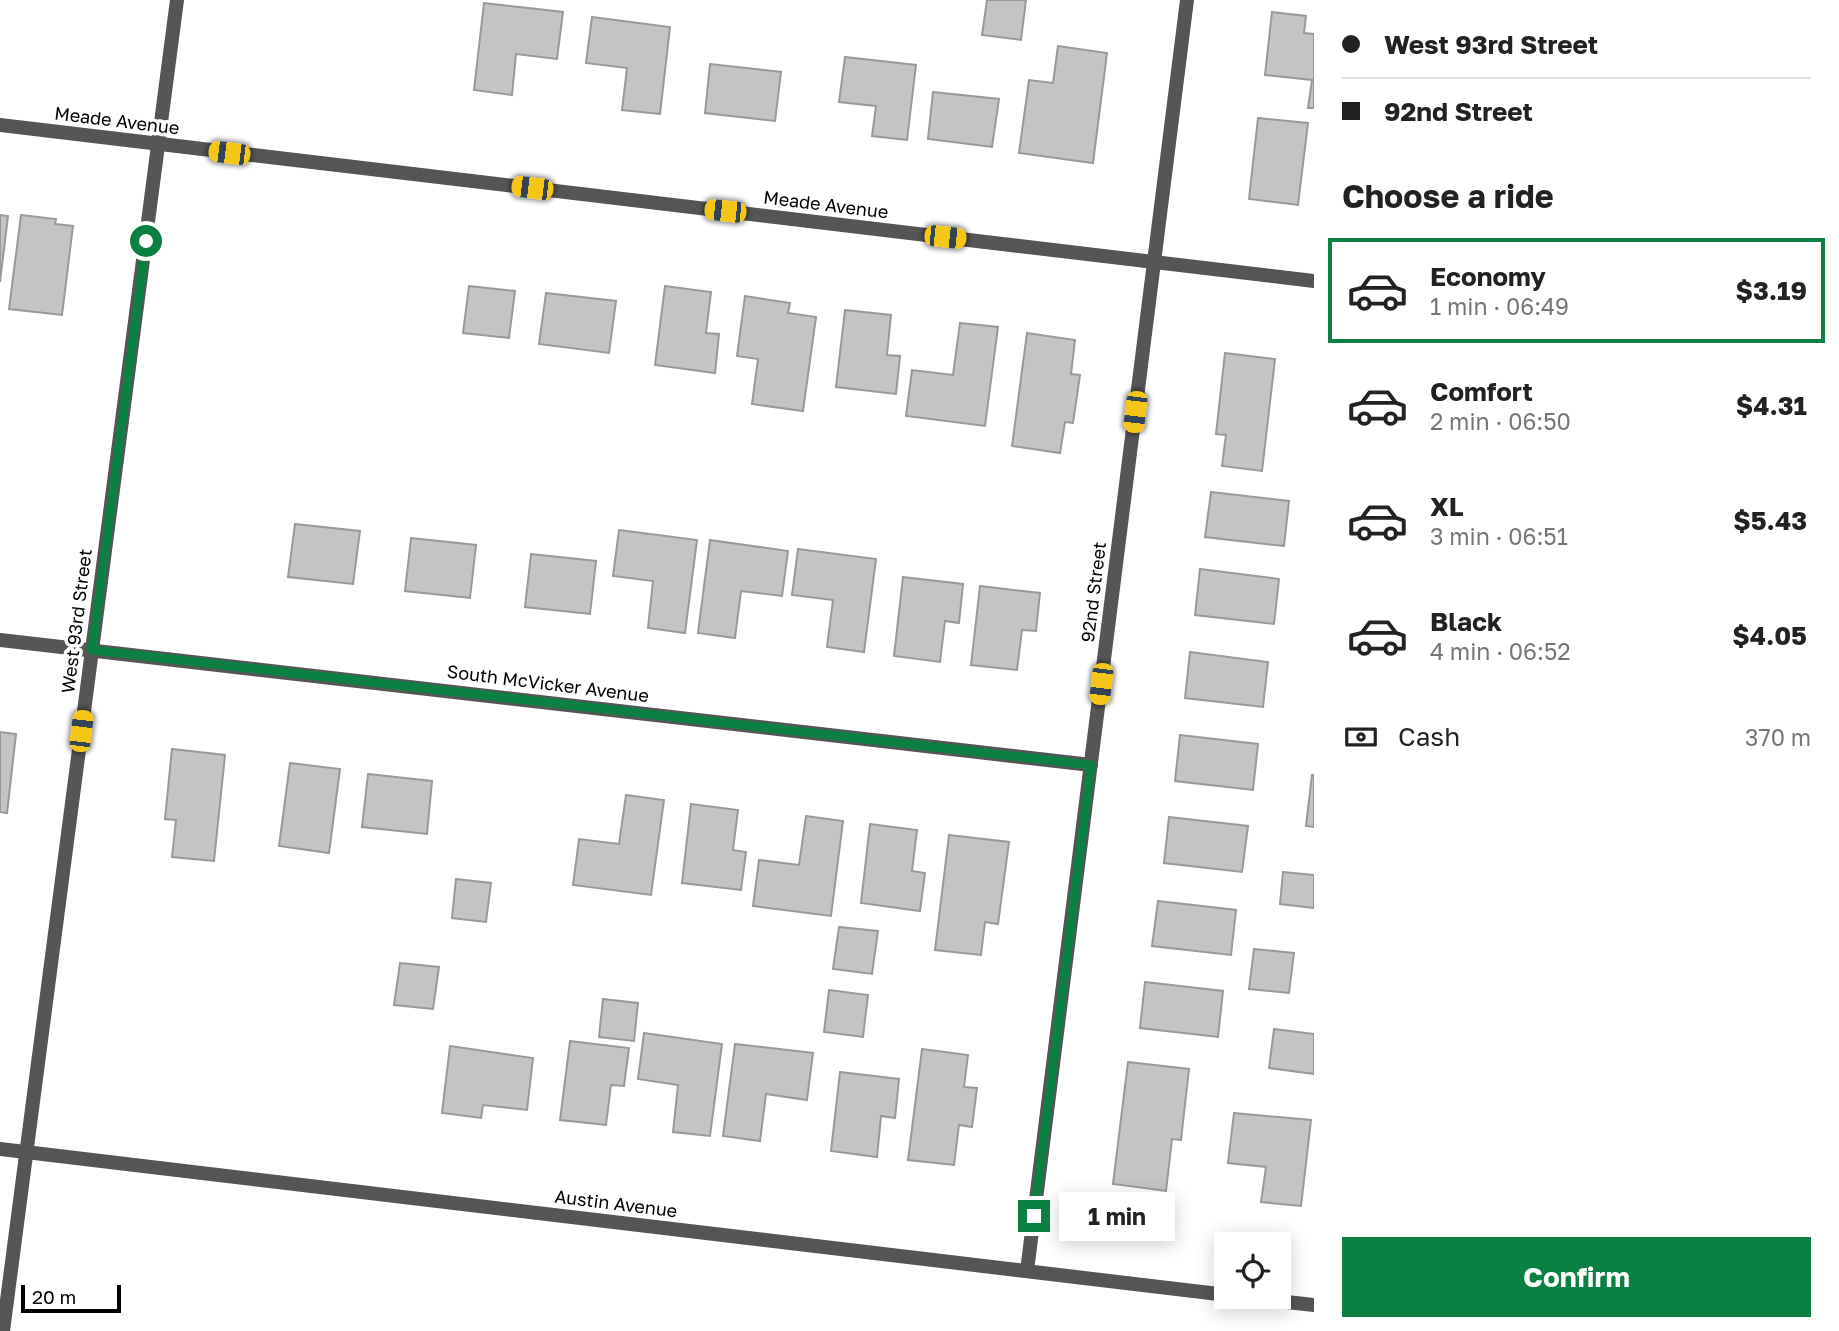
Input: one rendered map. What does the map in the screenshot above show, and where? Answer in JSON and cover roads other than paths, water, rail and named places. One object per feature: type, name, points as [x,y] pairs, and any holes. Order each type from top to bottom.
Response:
[{"type":"street","name":"West 93rd Street","points":[[3,1331],[177,0]]},
{"type":"street","name":"92nd Street","points":[[1027,1271],[1187,0]]},
{"type":"street","name":"Meade Avenue","points":[[0,125],[1314,281]]},
{"type":"street","name":"South McVicker Avenue","points":[[0,640],[1091,765]]},
{"type":"street","name":"Austin Avenue","points":[[0,1149],[1214,1293]]},
{"type":"street","points":[[1291,1302],[1314,1305]]}]
